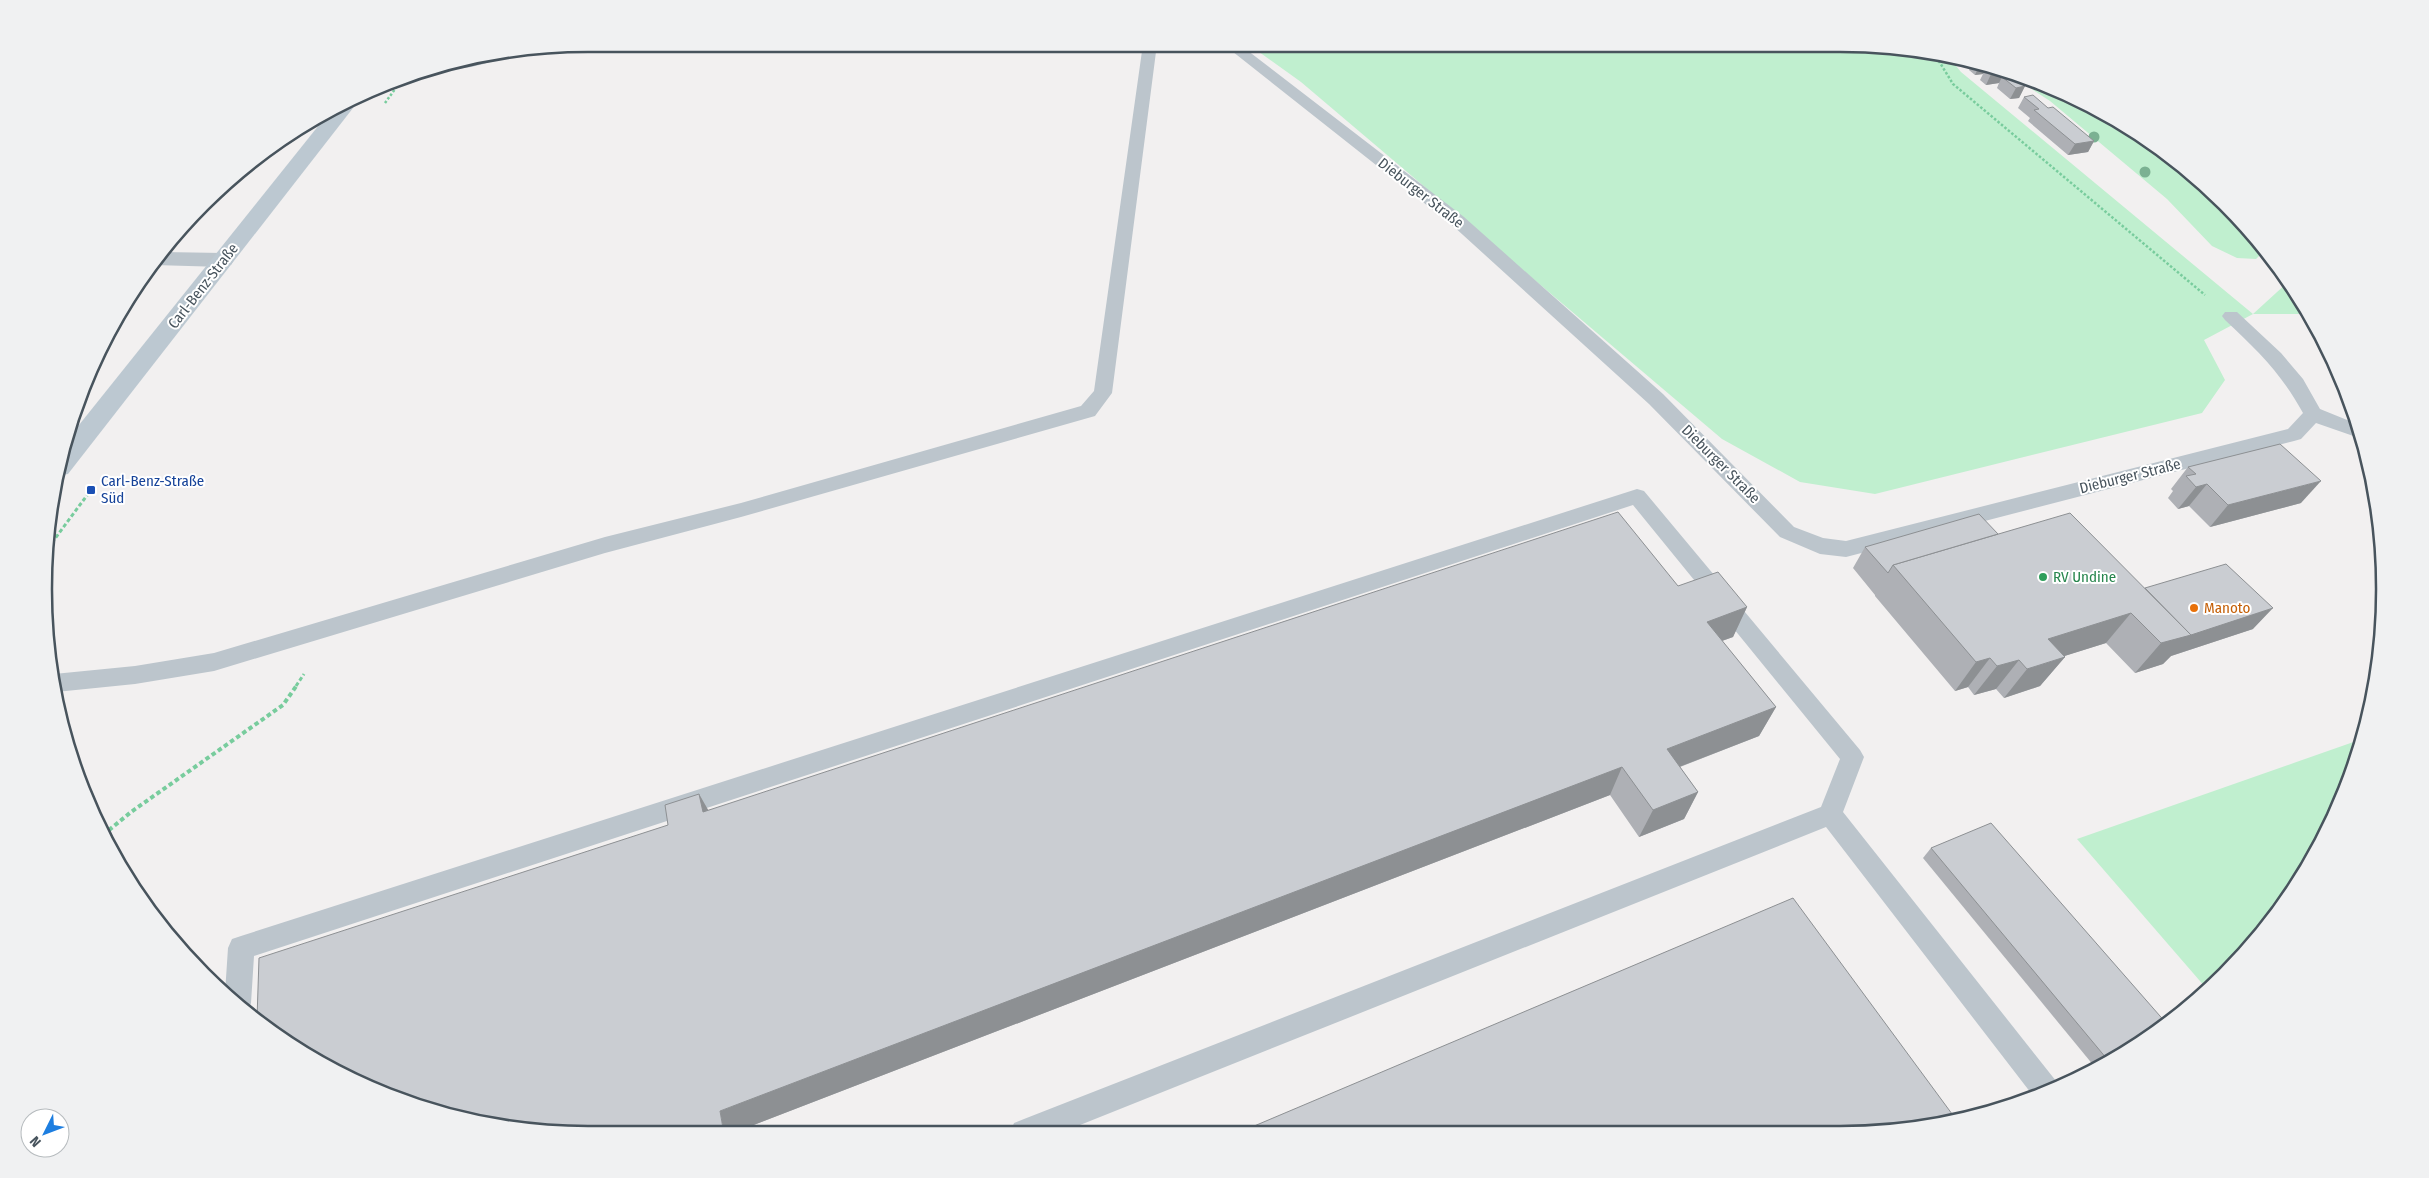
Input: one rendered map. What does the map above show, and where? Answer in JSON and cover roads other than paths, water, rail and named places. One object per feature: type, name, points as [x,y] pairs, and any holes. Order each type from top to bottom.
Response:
[{"type":"main road","name":"Carl-Benz-Straße","points":[[70,454],[337,116]]},
{"type":"street","points":[[165,259],[223,260]]},
{"type":"lane","points":[[61,682],[135,675],[214,662],[596,548],[741,510],[1088,411],[1103,393],[1149,52]]},
{"type":"lane","name":"Dieburger Straße","points":[[1240,52],[1458,221],[1656,399],[1788,532],[1820,546],[1846,549],[2294,434],[2313,414]]},
{"type":"lane","points":[[2230,316],[2276,357],[2296,383],[2313,414],[2352,430]]},
{"type":"lane","points":[[238,995],[241,948],[1637,496],[1852,757],[1830,814],[1042,1126]]},
{"type":"lane","points":[[1830,814],[2043,1086]]},
{"type":"place","name":"Carl-Benz-Straße Süd","points":[[91,490]]},
{"type":"place","name":"RV Undine","points":[[2043,577]]},
{"type":"place","name":"Manoto","points":[[2194,608]]}]
